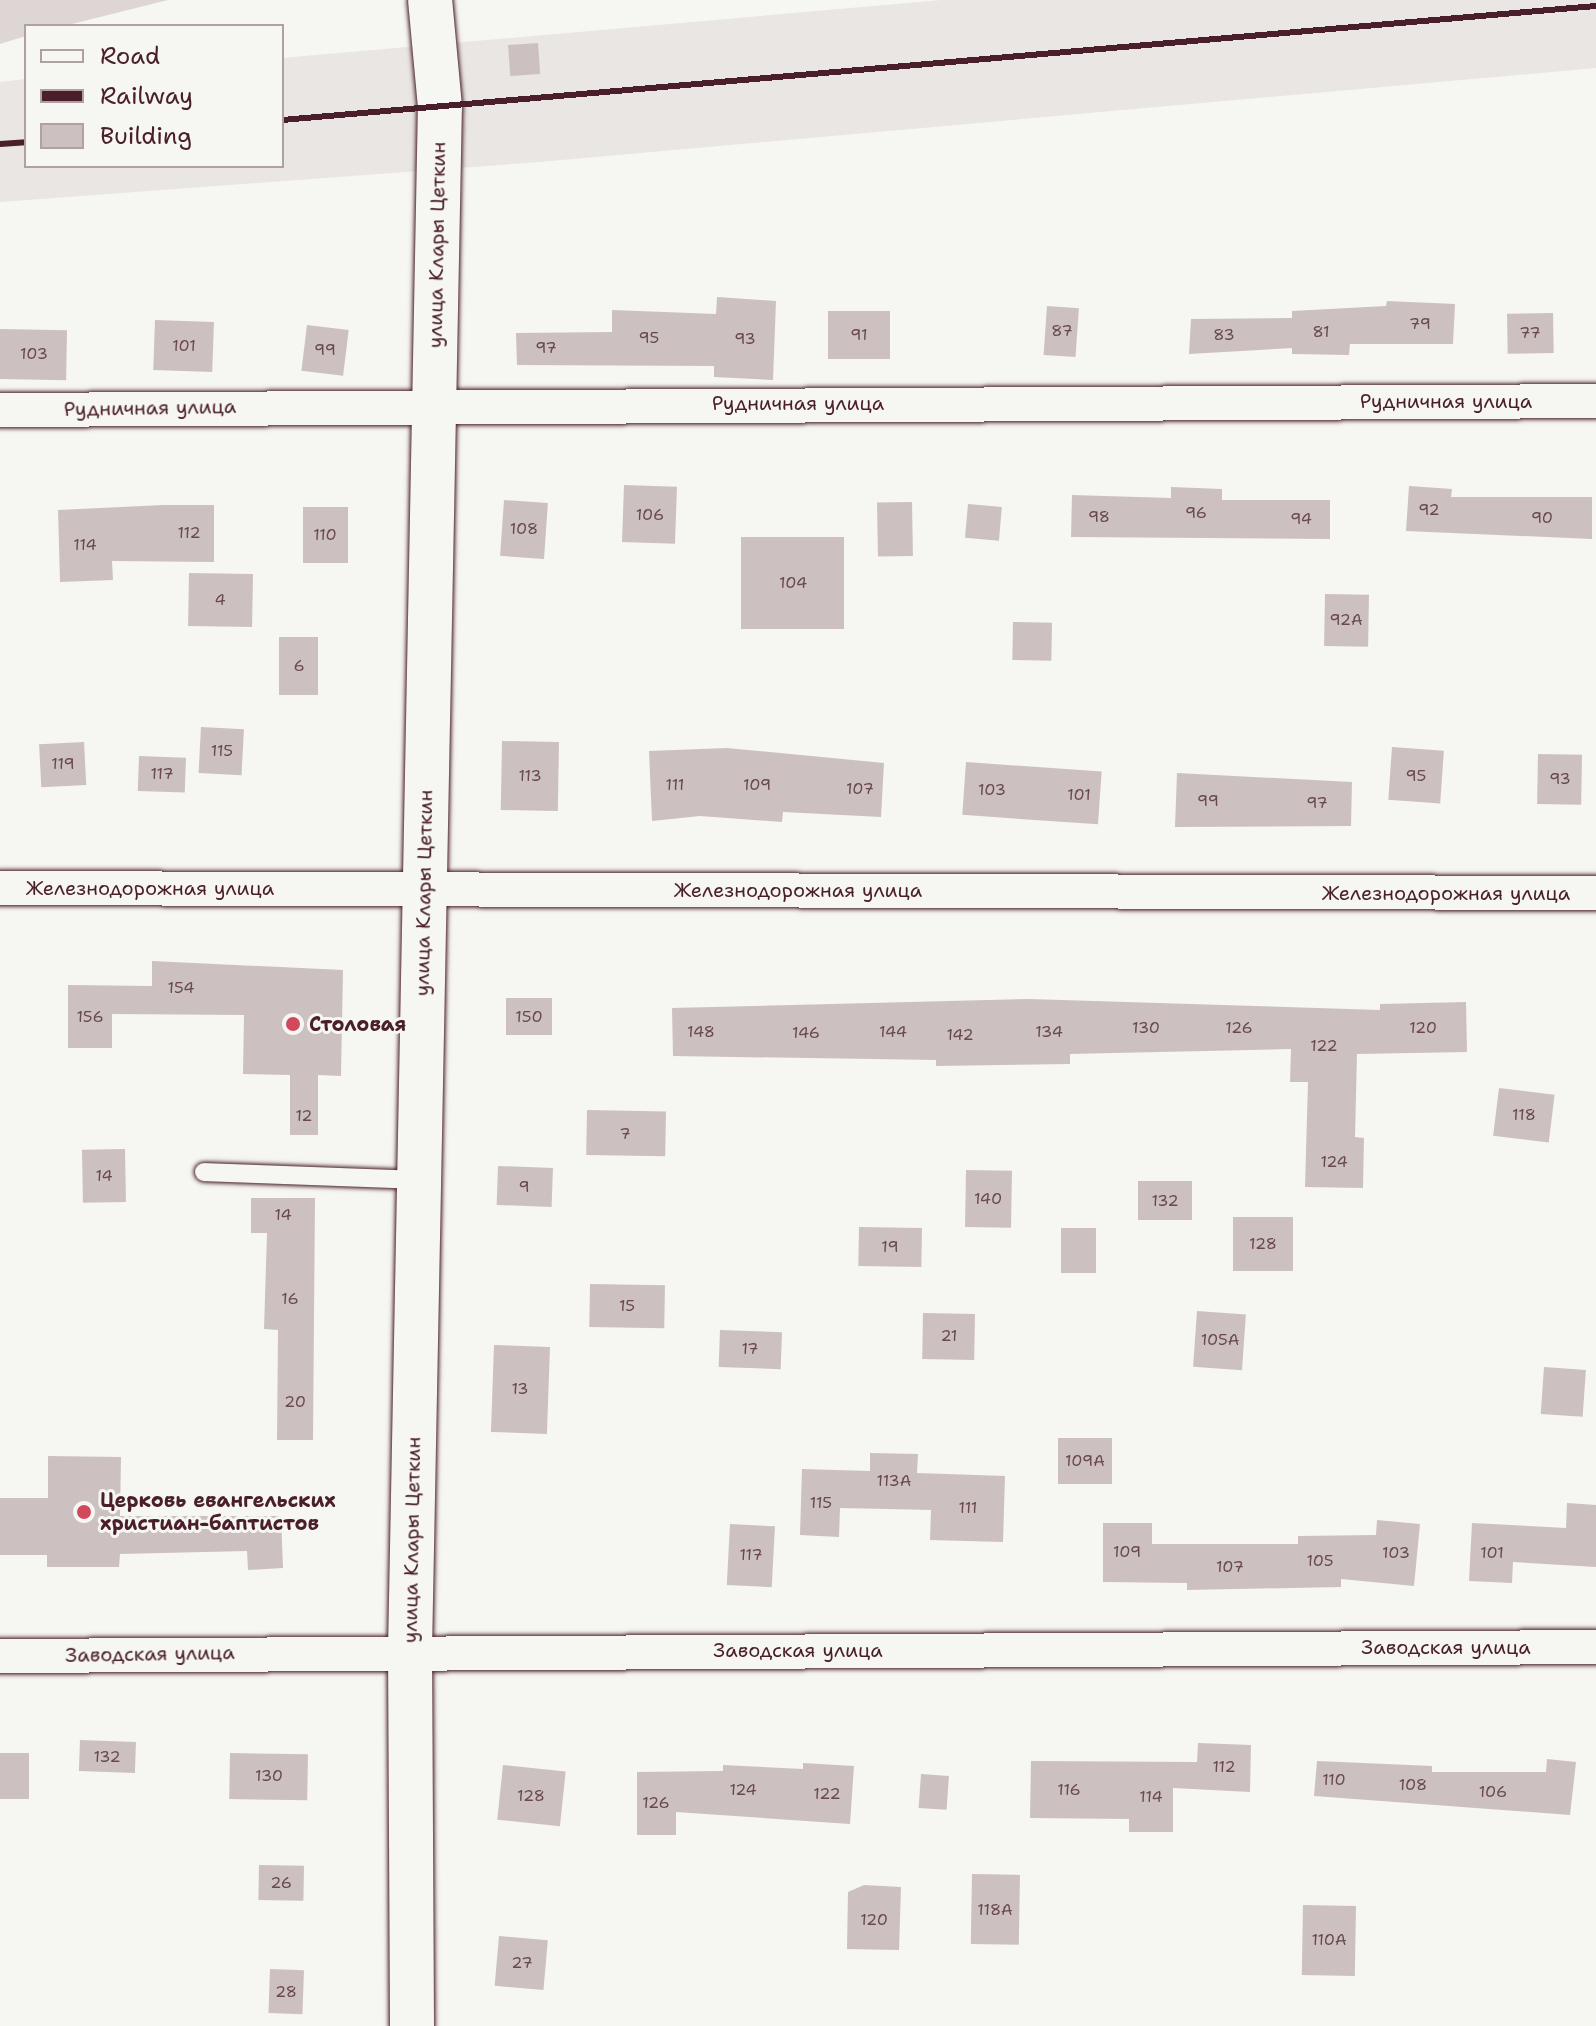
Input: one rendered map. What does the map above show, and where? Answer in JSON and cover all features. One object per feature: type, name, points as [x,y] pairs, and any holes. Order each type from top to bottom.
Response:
[{"type":"street","name":"улица Клары Цеткин","points":[[412,2026],[410,1651],[440,107],[430,0]]},
{"type":"street","name":"Рудничная улица","points":[[0,410],[433,404],[1596,401]]},
{"type":"street","name":"Железнодорожная улица","points":[[0,888],[1596,893]]},
{"type":"street","name":"Заводская улица","points":[[0,1656],[410,1651],[1596,1647]]},
{"type":"lane","points":[[204,1172],[419,1180]]},
{"type":"shaded area","points":[[0,0],[168,0],[72,24],[24,24],[24,37],[0,44]]},
{"type":"shaded area","points":[[942,0],[1596,0],[1596,68],[539,162],[0,202],[0,82],[24,79],[24,168],[284,168],[284,58]]},
{"type":"building","points":[[538,43],[540,74],[510,76],[508,45]]},
{"type":"building","points":[[717,297],[776,301],[773,380],[714,377],[714,366],[517,365],[516,333],[612,332],[612,310],[716,314]]},
{"type":"building","points":[[1387,301],[1455,304],[1453,344],[1350,344],[1349,355],[1292,354],[1292,348],[1189,354],[1191,319],[1292,318],[1292,311],[1386,306]]},
{"type":"building","points":[[1047,306],[1079,308],[1076,357],[1044,355]]},
{"type":"building","points":[[828,311],[890,311],[890,359],[828,359]]},
{"type":"building","points":[[1553,313],[1554,353],[1508,354],[1507,314]]},
{"type":"building","points":[[155,320],[214,322],[212,372],[153,370]]},
{"type":"building","points":[[307,325],[349,330],[343,376],[301,371]]},
{"type":"building","points":[[0,329],[67,330],[66,380],[0,379]]},
{"type":"building","points":[[624,485],[677,487],[675,544],[622,542]]},
{"type":"building","points":[[1409,486],[1452,489],[1451,497],[1592,497],[1592,539],[1406,531]]},
{"type":"building","points":[[1171,487],[1222,489],[1222,500],[1330,500],[1330,539],[1071,537],[1072,495],[1171,498]]},
{"type":"building","points":[[504,500],[548,503],[544,559],[500,556]]},
{"type":"building","points":[[912,502],[913,556],[878,557],[877,503]]},
{"type":"building","points":[[968,504],[1002,507],[999,541],[965,538]]},
{"type":"building","points":[[214,505],[214,562],[112,561],[113,580],[60,582],[58,510]]},
{"type":"building","points":[[303,507],[348,507],[348,563],[303,563]]},
{"type":"building","points":[[741,537],[844,537],[844,629],[741,629]]},
{"type":"building","points":[[189,573],[253,574],[252,627],[188,626]]},
{"type":"building","points":[[1325,594],[1369,595],[1368,647],[1324,646]]},
{"type":"building","points":[[1013,622],[1052,623],[1051,661],[1012,660]]},
{"type":"building","points":[[279,637],[318,637],[318,695],[279,695]]},
{"type":"building","points":[[201,727],[244,729],[242,775],[199,773]]},
{"type":"building","points":[[502,741],[559,742],[558,811],[501,810]]},
{"type":"building","points":[[84,742],[86,785],[41,787],[39,744]]},
{"type":"building","points":[[1392,747],[1444,751],[1440,803],[1388,800]]},
{"type":"building","points":[[727,748],[884,763],[881,817],[783,812],[782,822],[700,816],[652,821],[649,751]]},
{"type":"building","points":[[1538,754],[1582,755],[1581,805],[1537,804]]},
{"type":"building","points":[[139,756],[186,758],[185,793],[138,791]]},
{"type":"building","points":[[966,762],[1102,771],[1098,824],[962,815]]},
{"type":"building","points":[[1177,773],[1352,782],[1351,826],[1175,827]]},
{"type":"building","points":[[152,961],[343,970],[341,1076],[318,1075],[318,1135],[290,1135],[290,1075],[243,1074],[244,1015],[112,1014],[112,1048],[68,1048],[68,985],[152,986]]},
{"type":"building","points":[[506,998],[552,998],[552,1035],[506,1035]]},
{"type":"building","points":[[1029,999],[1380,1010],[1380,1004],[1466,1002],[1467,1052],[1357,1054],[1355,1137],[1364,1138],[1363,1188],[1305,1187],[1308,1082],[1290,1082],[1291,1049],[1070,1054],[1070,1064],[936,1066],[936,1060],[673,1056],[672,1008]]},
{"type":"building","points":[[1499,1088],[1555,1095],[1549,1142],[1493,1136]]},
{"type":"building","points":[[587,1110],[666,1111],[665,1156],[586,1155]]},
{"type":"building","points":[[125,1149],[126,1202],[83,1203],[82,1150]]},
{"type":"building","points":[[498,1166],[553,1168],[552,1207],[497,1205]]},
{"type":"building","points":[[966,1170],[1012,1171],[1011,1228],[965,1227]]},
{"type":"building","points":[[1138,1181],[1192,1181],[1192,1220],[1138,1220]]},
{"type":"building","points":[[251,1198],[315,1198],[313,1440],[277,1440],[278,1330],[264,1329],[267,1233],[251,1233]]},
{"type":"building","points":[[1233,1217],[1293,1217],[1293,1271],[1233,1271]]},
{"type":"building","points":[[859,1227],[922,1228],[921,1267],[858,1266]]},
{"type":"building","points":[[1061,1228],[1096,1228],[1096,1273],[1061,1273]]},
{"type":"building","points":[[590,1284],[665,1285],[664,1328],[589,1327]]},
{"type":"building","points":[[1197,1311],[1246,1314],[1242,1370],[1193,1367]]},
{"type":"building","points":[[923,1313],[975,1314],[974,1360],[922,1359]]},
{"type":"building","points":[[720,1330],[782,1332],[781,1369],[719,1367]]},
{"type":"building","points":[[494,1345],[550,1347],[547,1434],[491,1432]]},
{"type":"building","points":[[1544,1367],[1586,1370],[1583,1417],[1541,1414]]},
{"type":"building","points":[[1058,1438],[1112,1438],[1112,1484],[1058,1484]]},
{"type":"building","points":[[870,1453],[918,1454],[917,1473],[1005,1476],[1003,1542],[930,1540],[931,1510],[840,1508],[839,1537],[800,1535],[802,1469],[870,1471]]},
{"type":"building","points":[[48,1456],[121,1457],[120,1516],[281,1516],[283,1568],[248,1570],[247,1551],[120,1554],[119,1567],[47,1567],[47,1555],[0,1555],[0,1498],[48,1498]]},
{"type":"building","points":[[1567,1503],[1596,1505],[1596,1567],[1513,1562],[1512,1583],[1469,1581],[1472,1523],[1566,1528]]},
{"type":"building","points":[[1377,1520],[1420,1524],[1414,1586],[1341,1579],[1341,1587],[1187,1590],[1187,1583],[1103,1582],[1103,1523],[1152,1523],[1152,1544],[1298,1544],[1298,1536],[1376,1535]]},
{"type":"building","points":[[730,1524],[775,1526],[772,1587],[727,1585]]},
{"type":"building","points":[[80,1740],[136,1742],[135,1773],[79,1771]]},
{"type":"building","points":[[1198,1743],[1251,1745],[1250,1792],[1173,1788],[1173,1832],[1129,1832],[1129,1819],[1030,1818],[1031,1761],[1197,1762]]},
{"type":"building","points":[[0,1753],[29,1753],[29,1799],[0,1799]]},
{"type":"building","points":[[230,1753],[308,1754],[307,1800],[229,1799]]},
{"type":"building","points":[[1547,1759],[1576,1762],[1570,1815],[1314,1796],[1317,1761],[1432,1766],[1432,1772],[1546,1772]]},
{"type":"building","points":[[803,1763],[854,1766],[850,1824],[676,1812],[676,1835],[637,1835],[637,1772],[723,1771],[723,1765],[803,1769]]},
{"type":"building","points":[[503,1765],[566,1772],[560,1826],[497,1820]]},
{"type":"building","points":[[921,1774],[949,1776],[947,1810],[919,1808]]},
{"type":"building","points":[[259,1865],[304,1866],[303,1901],[258,1900]]},
{"type":"building","points":[[972,1874],[1020,1875],[1019,1945],[971,1944]]},
{"type":"building","points":[[864,1885],[901,1887],[899,1950],[847,1949],[848,1892]]},
{"type":"building","points":[[1303,1905],[1356,1906],[1355,1976],[1302,1975]]},
{"type":"building","points":[[499,1936],[548,1940],[543,1990],[495,1986]]},
{"type":"building","points":[[270,1969],[304,1970],[302,2014],[268,2013]]},
{"type":"railway","points":[[284,120],[1596,6]]},
{"type":"railway","points":[[0,144],[24,142]]},
{"type":"place","name":"Столовая","points":[[293,1024]]},
{"type":"place","name":"Церковь евангельских христиан-баптистов","points":[[84,1512]]}]
